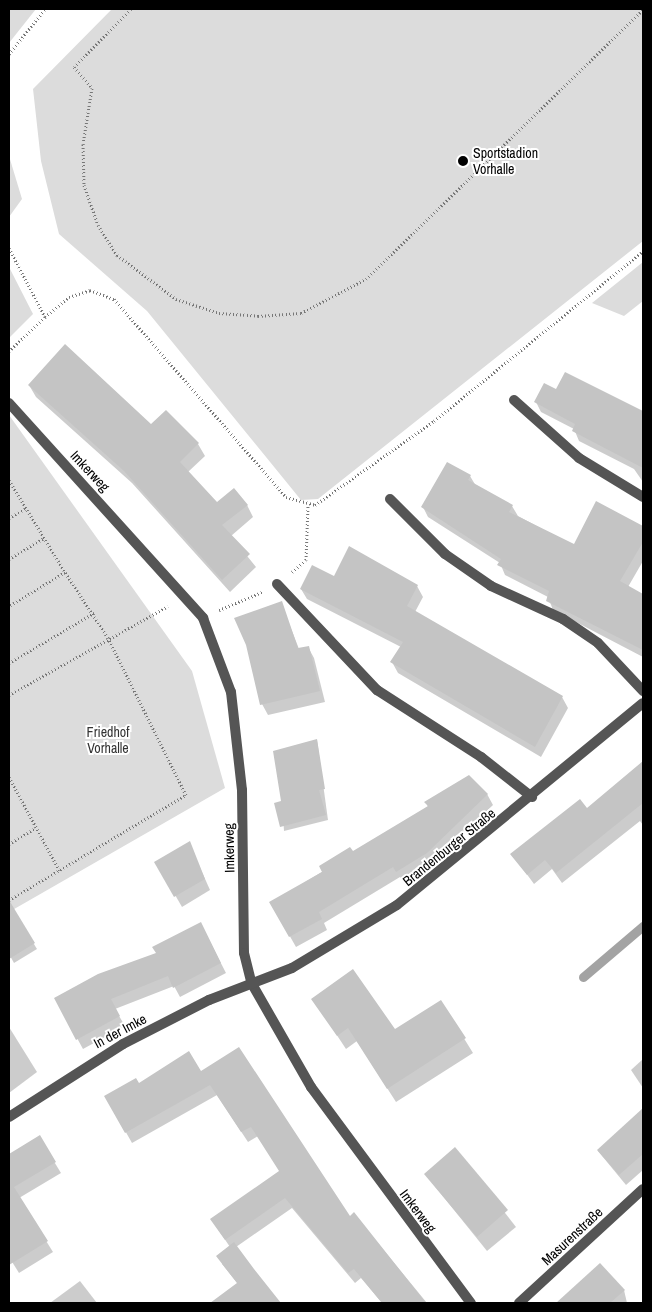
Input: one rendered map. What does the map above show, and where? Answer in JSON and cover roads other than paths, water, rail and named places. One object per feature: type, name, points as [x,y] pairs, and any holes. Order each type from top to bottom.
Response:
[{"type":"street","points":[[514,400],[579,458],[643,497]]},
{"type":"street","name":"Imkerweg","points":[[9,403],[187,597],[203,618],[231,692],[242,790],[244,953],[252,984],[311,1088],[471,1303]]},
{"type":"street","points":[[390,499],[445,554],[491,586],[563,619],[598,643],[643,691]]},
{"type":"street","points":[[274,586],[377,690],[481,757],[532,797]]},
{"type":"street","name":"Brandenburger Straße","points":[[252,984],[292,968],[397,905],[532,797],[643,703]]},
{"type":"street","name":"In der Imke","points":[[9,1117],[115,1048],[252,984]]},
{"type":"street","name":"Masurenstraße","points":[[519,1303],[643,1189]]},
{"type":"waterway","points":[[583,977],[643,926]]},
{"type":"place","name":"Sportstadion Vorhalle","points":[[463,161]]},
{"type":"park label","name":"Friedhof Vorhalle","points":[[108,740]]}]
